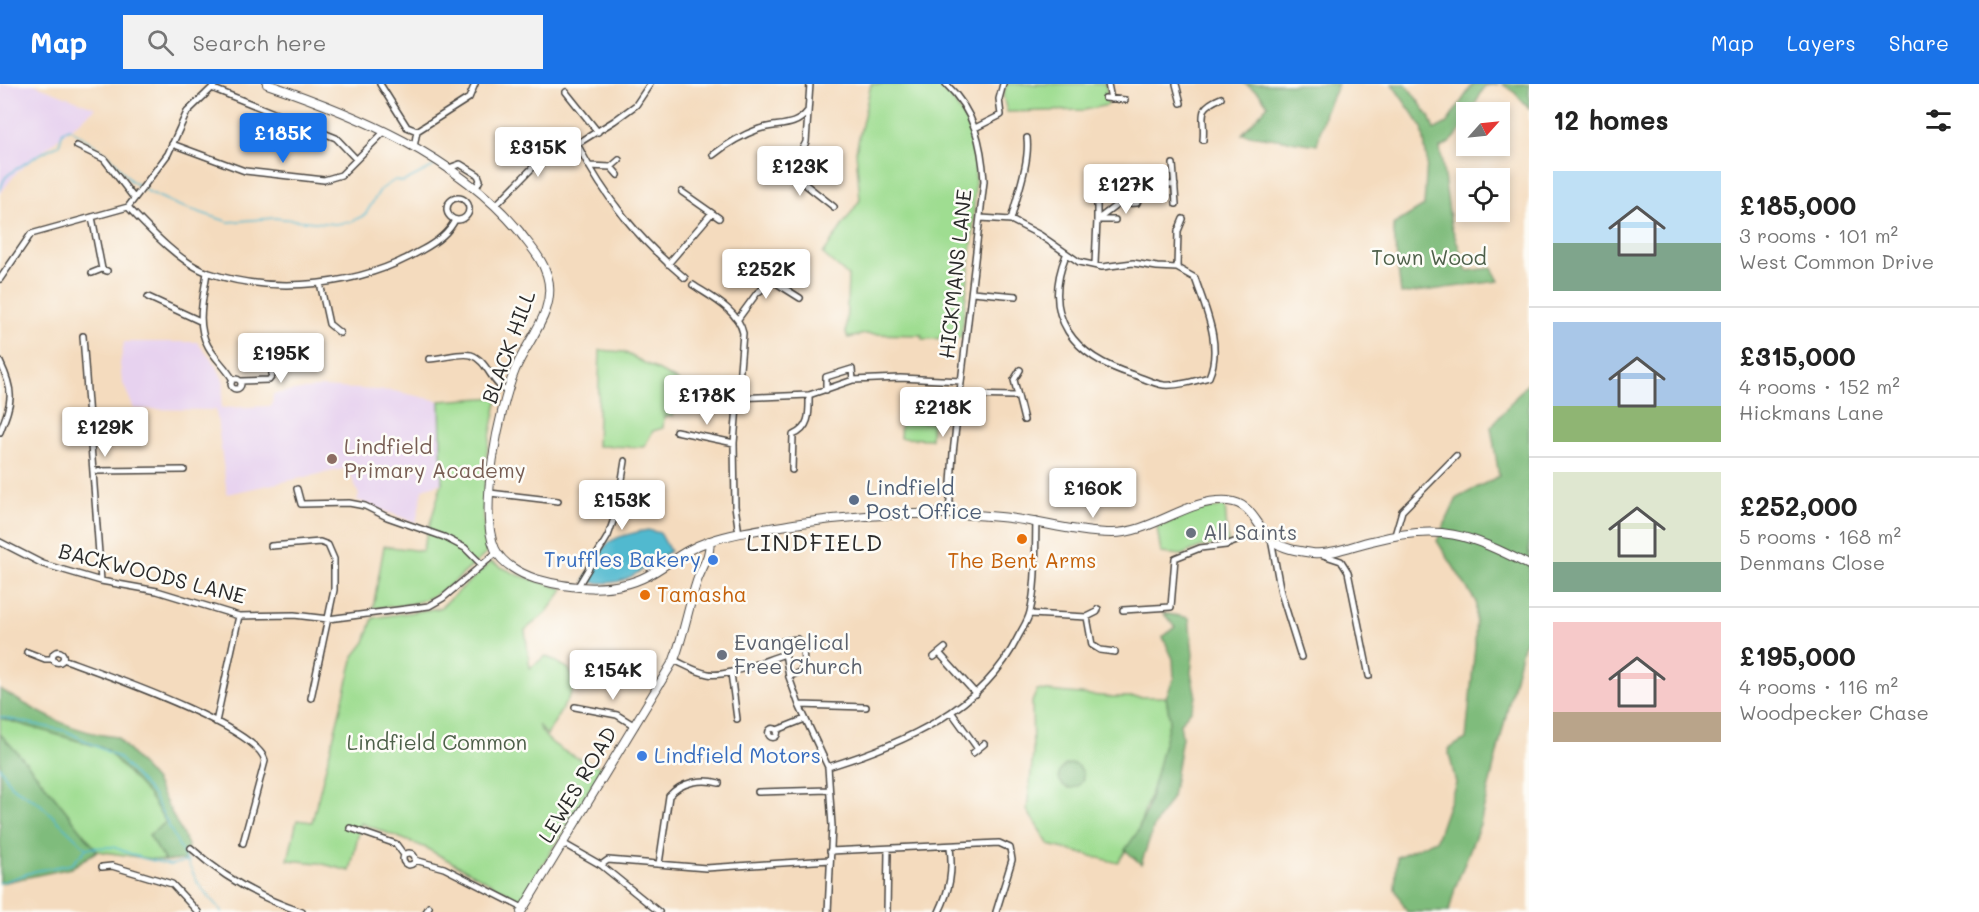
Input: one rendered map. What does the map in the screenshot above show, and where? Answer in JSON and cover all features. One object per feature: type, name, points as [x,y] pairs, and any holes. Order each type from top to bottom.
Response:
[{"type":"main road","name":"BLACK HILL","points":[[267,84],[307,98],[384,132],[449,168],[496,205],[535,252],[546,271],[550,290],[547,308],[520,359],[507,392],[490,493],[489,523],[496,553]]},
{"type":"main road","points":[[496,553],[526,575],[578,586],[622,586],[648,575],[677,554],[709,541],[841,519],[949,514],[1036,521],[1082,531],[1115,533],[1152,525],[1199,506],[1226,501],[1236,502],[1251,512],[1271,539],[1291,549],[1319,554],[1395,535],[1444,531],[1483,541],[1529,565]]},
{"type":"main road","name":"LEWES ROAD","points":[[522,910],[674,660],[685,632],[696,583],[710,548],[709,541]]},
{"type":"street","points":[[380,84],[407,127],[417,131]]},
{"type":"street","points":[[414,147],[417,131],[469,98],[475,84]]},
{"type":"street","points":[[496,205],[546,154],[576,144],[598,132],[636,105],[650,84]]},
{"type":"street","points":[[810,84],[807,134],[804,149],[793,167],[792,174],[834,207]]},
{"type":"street","name":"HICKMANS LANE","points":[[946,84],[959,99],[975,128],[983,160],[981,218],[961,381],[949,514]]},
{"type":"street","points":[[975,128],[1001,115],[999,99],[1002,84]]},
{"type":"street","points":[[1108,84],[1108,98],[1125,100]]},
{"type":"street","points":[[1176,84],[1181,104]]},
{"type":"street","points":[[0,279],[31,234],[128,207],[172,144],[187,112],[215,86],[336,138],[356,159]]},
{"type":"street","points":[[566,92],[598,132]]},
{"type":"street","points":[[1203,140],[1202,112],[1207,104],[1221,98]]},
{"type":"street","points":[[713,155],[733,141],[756,130],[795,124],[807,112]]},
{"type":"street","points":[[795,124],[807,134]]},
{"type":"street","points":[[172,144],[245,171],[324,180],[341,175],[384,132]]},
{"type":"street","points":[[1011,220],[1023,167],[1029,156],[1027,138]]},
{"type":"street","points":[[576,144],[626,222],[651,250],[685,278]]},
{"type":"street","points":[[77,146],[104,159],[134,198]]},
{"type":"street","points":[[589,166],[611,167],[619,160]]},
{"type":"street","points":[[1173,164],[1176,204]]},
{"type":"street","points":[[611,167],[618,175]]},
{"type":"street","points":[[1097,220],[1118,204],[1137,203],[1144,184],[1175,184]]},
{"type":"street","points":[[682,192],[719,218]]},
{"type":"street","points":[[1095,264],[1097,194]]},
{"type":"street","points":[[461,199],[467,204],[468,213],[463,219],[455,220],[448,214],[448,207],[453,200],[461,199]]},
{"type":"street","points":[[128,207],[151,231],[207,272],[268,284],[320,283],[362,275],[407,258],[432,244],[448,231],[455,220]]},
{"type":"street","points":[[668,264],[711,214]]},
{"type":"street","points":[[92,217],[104,270],[92,273]]},
{"type":"street","points":[[981,218],[1011,220],[1040,235],[1079,262],[1102,267],[1133,263],[1177,268],[1195,278],[1210,321],[1215,362],[1209,377],[1164,385],[1118,370],[1075,344],[1062,323],[1057,300],[1060,269],[1066,255]]},
{"type":"street","points":[[1177,268],[1178,231],[1183,219]]},
{"type":"street","points":[[1097,220],[1115,220]]},
{"type":"street","points":[[773,261],[773,280]]},
{"type":"street","points":[[207,272],[200,321],[207,346],[227,368],[233,380],[231,386],[235,389],[241,386],[241,381]]},
{"type":"street","points":[[773,280],[800,298]]},
{"type":"street","points":[[738,319],[757,293],[773,280]]},
{"type":"street","points":[[320,283],[329,324],[340,333]]},
{"type":"street","points":[[693,285],[738,319],[744,342],[736,398],[734,443],[735,506],[739,535]]},
{"type":"street","points":[[972,292],[1016,296]]},
{"type":"street","points":[[148,297],[200,321]]},
{"type":"street","points":[[83,336],[101,581]]},
{"type":"street","points":[[233,380],[269,380],[272,376],[271,341]]},
{"type":"street","points":[[429,359],[469,354],[475,357],[494,382],[507,392]]},
{"type":"street","points":[[257,356],[272,356]]},
{"type":"street","points":[[0,362],[10,384],[12,402],[0,432]]},
{"type":"street","points":[[826,390],[826,377],[841,371],[852,369],[853,380]]},
{"type":"street","points":[[1020,370],[1014,381],[1024,420]]},
{"type":"street","points":[[736,398],[809,395],[853,380],[900,378],[961,381]]},
{"type":"street","points":[[792,470],[793,435],[807,424],[809,395]]},
{"type":"street","points":[[960,395],[1016,396]]},
{"type":"street","points":[[676,431],[734,443]]},
{"type":"street","points":[[1395,535],[1402,511],[1456,456]]},
{"type":"street","points":[[578,586],[608,536],[617,510],[625,461]]},
{"type":"street","points":[[94,471],[184,471]]},
{"type":"street","points":[[297,489],[300,503],[310,505],[349,503],[365,506],[387,517],[444,537],[465,548],[481,564]]},
{"type":"street","points":[[490,493],[558,501]]},
{"type":"street","points":[[828,767],[899,741],[952,712],[974,691],[981,688],[1007,661],[1030,614],[1034,580],[1036,521]]},
{"type":"street","points":[[1123,610],[1171,607],[1174,558],[1200,548],[1226,545],[1264,531]]},
{"type":"street","points":[[1271,539],[1281,593],[1301,657]]},
{"type":"street","name":"BACKWOODS LANE","points":[[0,542],[43,564],[101,581],[157,591],[239,616],[294,615],[328,619],[429,606],[443,598],[496,553]]},
{"type":"street","points":[[274,544],[320,542],[328,545],[334,559],[334,590],[312,698]]},
{"type":"street","points":[[1319,554],[1341,561],[1348,572],[1369,676]]},
{"type":"street","points":[[1030,614],[1087,617],[1097,612],[1098,609]]},
{"type":"street","points":[[216,722],[239,616]]},
{"type":"street","points":[[1087,617],[1092,645],[1100,650],[1115,652]]},
{"type":"street","points":[[789,677],[801,671],[804,662],[801,644],[797,639],[783,641],[789,677],[798,705],[828,767],[830,851],[828,912]]},
{"type":"street","points":[[945,648],[936,655],[974,691]]},
{"type":"street","points":[[27,652],[45,659],[53,659],[53,655],[58,652],[63,659],[146,689],[216,722],[260,749],[264,758],[243,843]]},
{"type":"street","points":[[674,660],[711,675],[731,673],[758,661],[784,654]]},
{"type":"street","points":[[731,673],[738,719]]},
{"type":"street","points":[[798,705],[866,707]]},
{"type":"street","points":[[578,709],[602,710],[617,715],[634,726]]},
{"type":"street","points":[[952,712],[975,751],[984,744]]},
{"type":"street","points":[[777,730],[805,719]]},
{"type":"street","points":[[659,864],[663,819],[669,795],[680,787],[704,780],[719,783]]},
{"type":"street","points":[[758,792],[829,790]]},
{"type":"street","points":[[350,828],[396,844],[404,855],[405,864],[412,864],[415,860]]},
{"type":"street","points":[[830,851],[999,843],[1010,848],[1012,860],[996,912]]},
{"type":"street","points":[[564,844],[601,865],[659,912]]},
{"type":"street","points":[[939,912],[948,893],[953,870],[950,847]]},
{"type":"street","points":[[191,848],[229,878],[283,906],[302,912]]},
{"type":"street","points":[[887,912],[888,850]]},
{"type":"street","points":[[404,855],[412,854],[415,860],[444,868],[522,910]]},
{"type":"street","points":[[601,865],[608,860],[706,868],[830,860]]},
{"type":"street","points":[[102,867],[112,866],[172,884],[198,912]]},
{"type":"shaded area","points":[[0,84],[34,84],[96,108],[17,172],[0,194]]},
{"type":"shaded area","name":"Lindfield Primary Academy","points":[[124,342],[197,342],[217,367],[224,382],[221,408],[272,406],[273,394],[321,387],[394,391],[440,401],[442,483],[423,489],[416,523],[357,500],[359,495],[348,468],[227,494],[216,410],[134,409],[122,381],[120,364]]},
{"type":"green space","points":[[871,84],[938,84],[949,94],[967,122],[976,156],[973,235],[961,338],[922,339],[922,335],[865,334],[848,338],[846,333],[848,276],[823,254],[860,200],[856,151]]},
{"type":"green space","points":[[1006,84],[1106,84],[1108,105],[1085,110],[1007,112],[1003,96]]},
{"type":"green space","points":[[1245,84],[1338,84],[1325,112],[1317,145],[1242,134],[1268,105],[1259,93]]},
{"type":"green space","name":"Town Wood","points":[[1392,84],[1406,84],[1429,116],[1434,130],[1447,123],[1456,110],[1456,136],[1440,148],[1451,225],[1467,271],[1492,268],[1499,281],[1401,294],[1393,225],[1424,206],[1427,161],[1422,127]]},
{"type":"green space","name":"Town Wood","points":[[1473,84],[1499,84],[1485,86],[1476,102],[1461,102]]},
{"type":"green space","points":[[1502,84],[1529,84],[1529,109],[1515,93]]},
{"type":"green space","points":[[600,350],[624,352],[680,382],[673,416],[664,417],[663,428],[653,431],[644,447],[597,446]]},
{"type":"green space","points":[[1529,381],[1529,633],[1522,649],[1480,824],[1455,888],[1449,912],[1407,912],[1395,889],[1397,857],[1436,840],[1456,783],[1448,749],[1466,739],[1475,646],[1476,602],[1437,541],[1457,498],[1499,476],[1491,427]]},
{"type":"green space","points":[[498,397],[486,457],[483,517],[487,553],[448,587],[425,600],[394,607],[373,608],[384,546],[422,551],[442,483],[440,401]]},
{"type":"green space","points":[[901,421],[932,423],[931,439],[900,438]]},
{"type":"green space","points":[[1225,506],[1228,543],[1200,547],[1181,555],[1161,553],[1157,527],[1201,510]]},
{"type":"green space","name":"Lindfield Common","points":[[491,562],[518,575],[564,589],[546,613],[525,630],[530,668],[546,656],[569,669],[576,685],[547,735],[538,725],[549,741],[557,747],[603,768],[521,900],[424,847],[361,823],[350,871],[319,863],[288,860],[297,820],[312,822],[354,656],[365,642],[373,618],[440,608]]},
{"type":"green space","points":[[1163,613],[1189,618],[1193,654],[1191,673],[1196,697],[1191,710],[1180,723],[1182,737],[1172,797],[1154,826],[1141,864],[1125,850],[1137,833],[1147,810],[1170,719],[1166,697],[1174,678],[1173,659],[1163,637],[1175,627]]},
{"type":"green space","points":[[0,689],[28,706],[70,726],[117,737],[155,781],[188,845],[185,860],[165,861],[149,835],[166,822],[148,794],[106,749],[0,718]]},
{"type":"green space","points":[[1037,690],[1112,697],[1166,697],[1170,719],[1157,774],[1137,833],[1118,863],[1049,845],[1027,810],[1033,754],[1032,702]]},
{"type":"green space","points":[[0,718],[106,749],[148,794],[166,822],[149,835],[165,861],[97,851],[38,776],[0,734]]},
{"type":"green space","points":[[0,734],[38,776],[97,851],[71,868],[0,883]]},
{"type":"green space","points":[[1071,764],[1076,765],[1082,771],[1082,781],[1076,787],[1071,788],[1066,787],[1060,781],[1059,776],[1060,771],[1066,765]]},
{"type":"water","points":[[648,530],[660,533],[670,551],[640,572],[621,581],[598,583],[584,581],[607,544],[622,536]]},
{"type":"waterway","points":[[0,190],[5,178],[23,164],[59,145],[63,131],[69,128],[109,155],[130,180],[149,192],[177,205],[229,222],[274,218],[335,224],[350,222],[365,215],[380,190],[395,180],[403,182],[434,166]]},
{"type":"waterway","points":[[0,717],[66,731],[118,757],[153,795],[199,885],[222,912]]},
{"type":"waterway","points":[[0,767],[11,786],[40,804],[86,848],[113,847],[170,865],[188,861]]},
{"type":"waterway","points":[[0,883],[35,871],[72,864],[86,849]]},
{"type":"place","name":"Lindfield Primary Academy","points":[[332,459]]},
{"type":"place","name":"Lindfield Post Office","points":[[854,500]]},
{"type":"place","name":"All Saints","points":[[1191,533]]},
{"type":"place","name":"The Bent Arms","points":[[1022,539]]},
{"type":"place","name":"Truffles Bakery","points":[[713,560]]},
{"type":"place","name":"Tamasha","points":[[645,595]]},
{"type":"place","name":"Evangelical Free Church","points":[[722,655]]},
{"type":"place","name":"Lindfield Motors","points":[[642,756]]},
{"type":"district","name":"LINDFIELD","points":[[815,543]]}]
